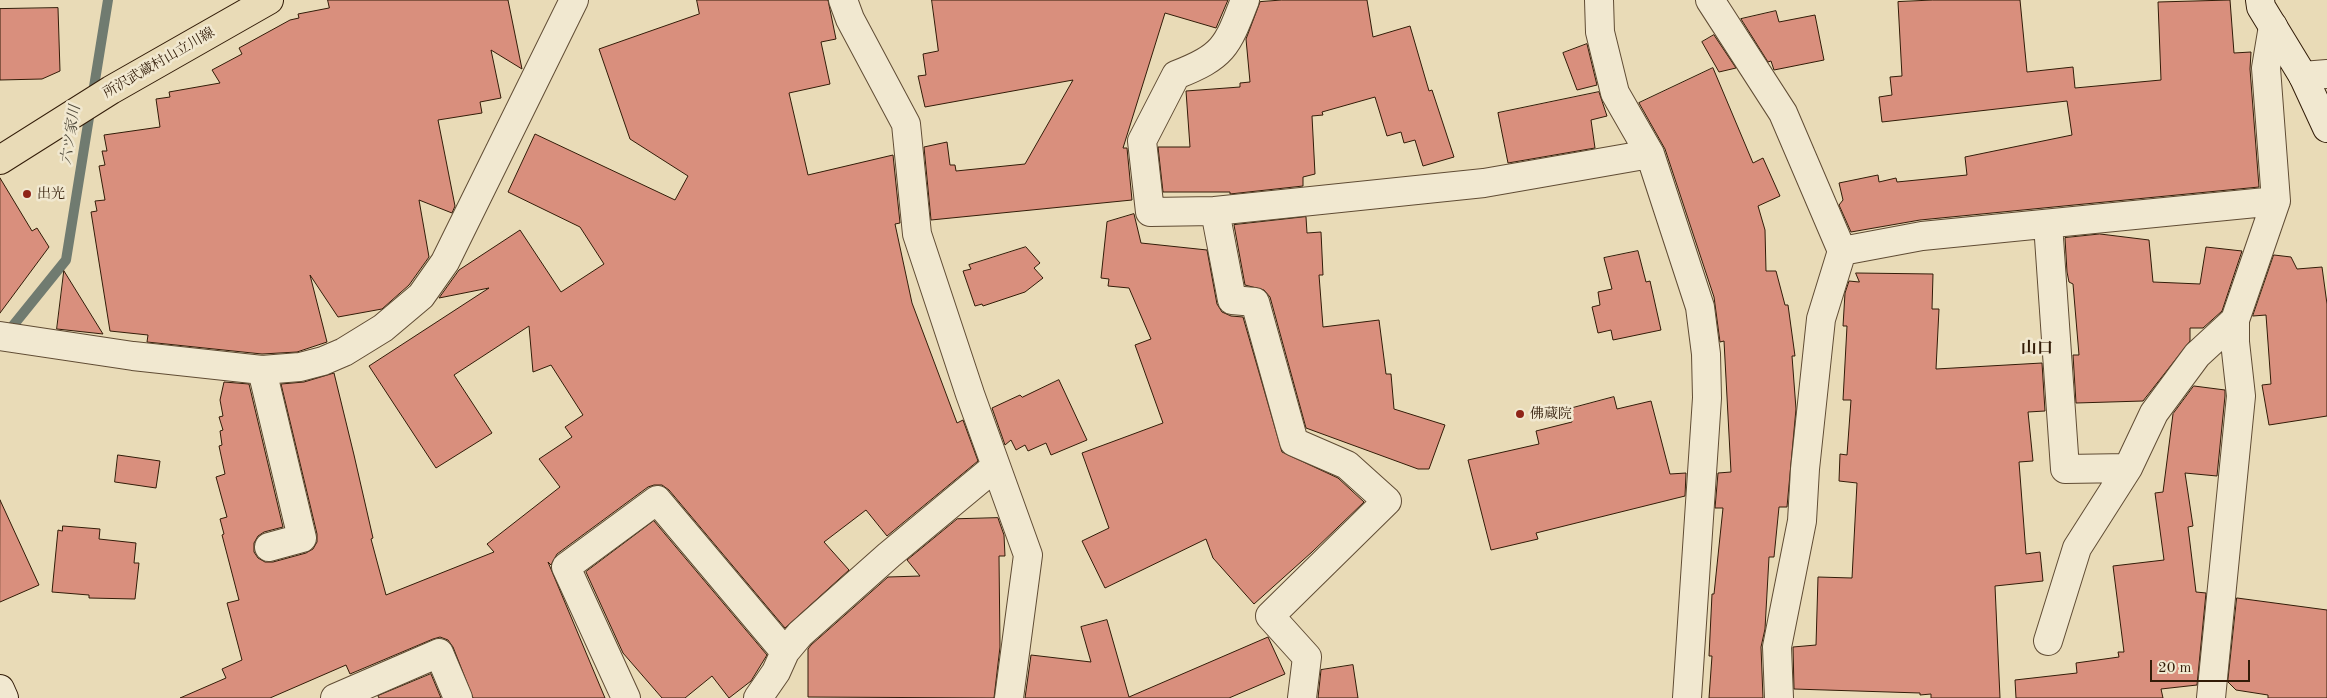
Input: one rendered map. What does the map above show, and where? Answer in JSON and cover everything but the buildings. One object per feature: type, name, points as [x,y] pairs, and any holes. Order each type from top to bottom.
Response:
[{"type":"main road","name":"所沢武蔵村山立川線","points":[[0,160],[79,112],[111,90],[269,0]]},
{"type":"street","points":[[0,336],[133,356],[262,370],[300,367],[323,361],[344,352],[390,323],[421,296],[445,262],[574,0]]},
{"type":"street","points":[[844,0],[850,19],[906,124],[917,234],[995,466],[1028,555],[1009,698]]},
{"type":"street","points":[[1245,0],[1224,47],[1203,64],[1176,76],[1142,141],[1150,212],[1215,211],[1484,183],[1650,154]]},
{"type":"street","points":[[1599,0],[1600,32],[1615,94],[1650,154],[1700,306],[1706,354],[1707,398],[1687,698]]},
{"type":"street","points":[[1710,0],[1783,113],[1842,251],[1821,319],[1805,469],[1802,521],[1777,647],[1779,698]]},
{"type":"street","points":[[2260,0],[2261,7],[2273,26],[2315,75],[2327,100]]},
{"type":"street","points":[[2211,698],[2241,396],[2235,342],[2235,320],[2276,201],[2266,68],[2273,26]]},
{"type":"street","points":[[2315,75],[2327,128]]},
{"type":"street","points":[[1842,251],[1922,236],[2276,201]]},
{"type":"street","points":[[1215,211],[1232,300],[1254,302],[1294,442],[1347,464],[1388,501],[1270,616],[1307,657],[1302,698]]},
{"type":"street","points":[[2048,224],[2065,469],[2128,468]]},
{"type":"street","points":[[2048,641],[2076,548],[2128,468],[2154,413],[2197,355],[2235,320]]},
{"type":"street","points":[[262,370],[302,538],[269,548]]},
{"type":"street","points":[[758,698],[776,672],[785,652],[800,634],[995,466]]},
{"type":"street","points":[[626,698],[566,567],[657,500],[785,652]]},
{"type":"street","points":[[335,698],[439,653],[458,698]]},
{"type":"street","points":[[0,689],[4,698]]},
{"type":"waterway","name":"六ツ家川","points":[[7,333],[66,260],[108,0]]},
{"type":"place","name":"出光","points":[[27,194]]},
{"type":"place","name":"佛蔵院","points":[[1520,414]]},
{"type":"district","name":"山口","points":[[2037,349]]}]
